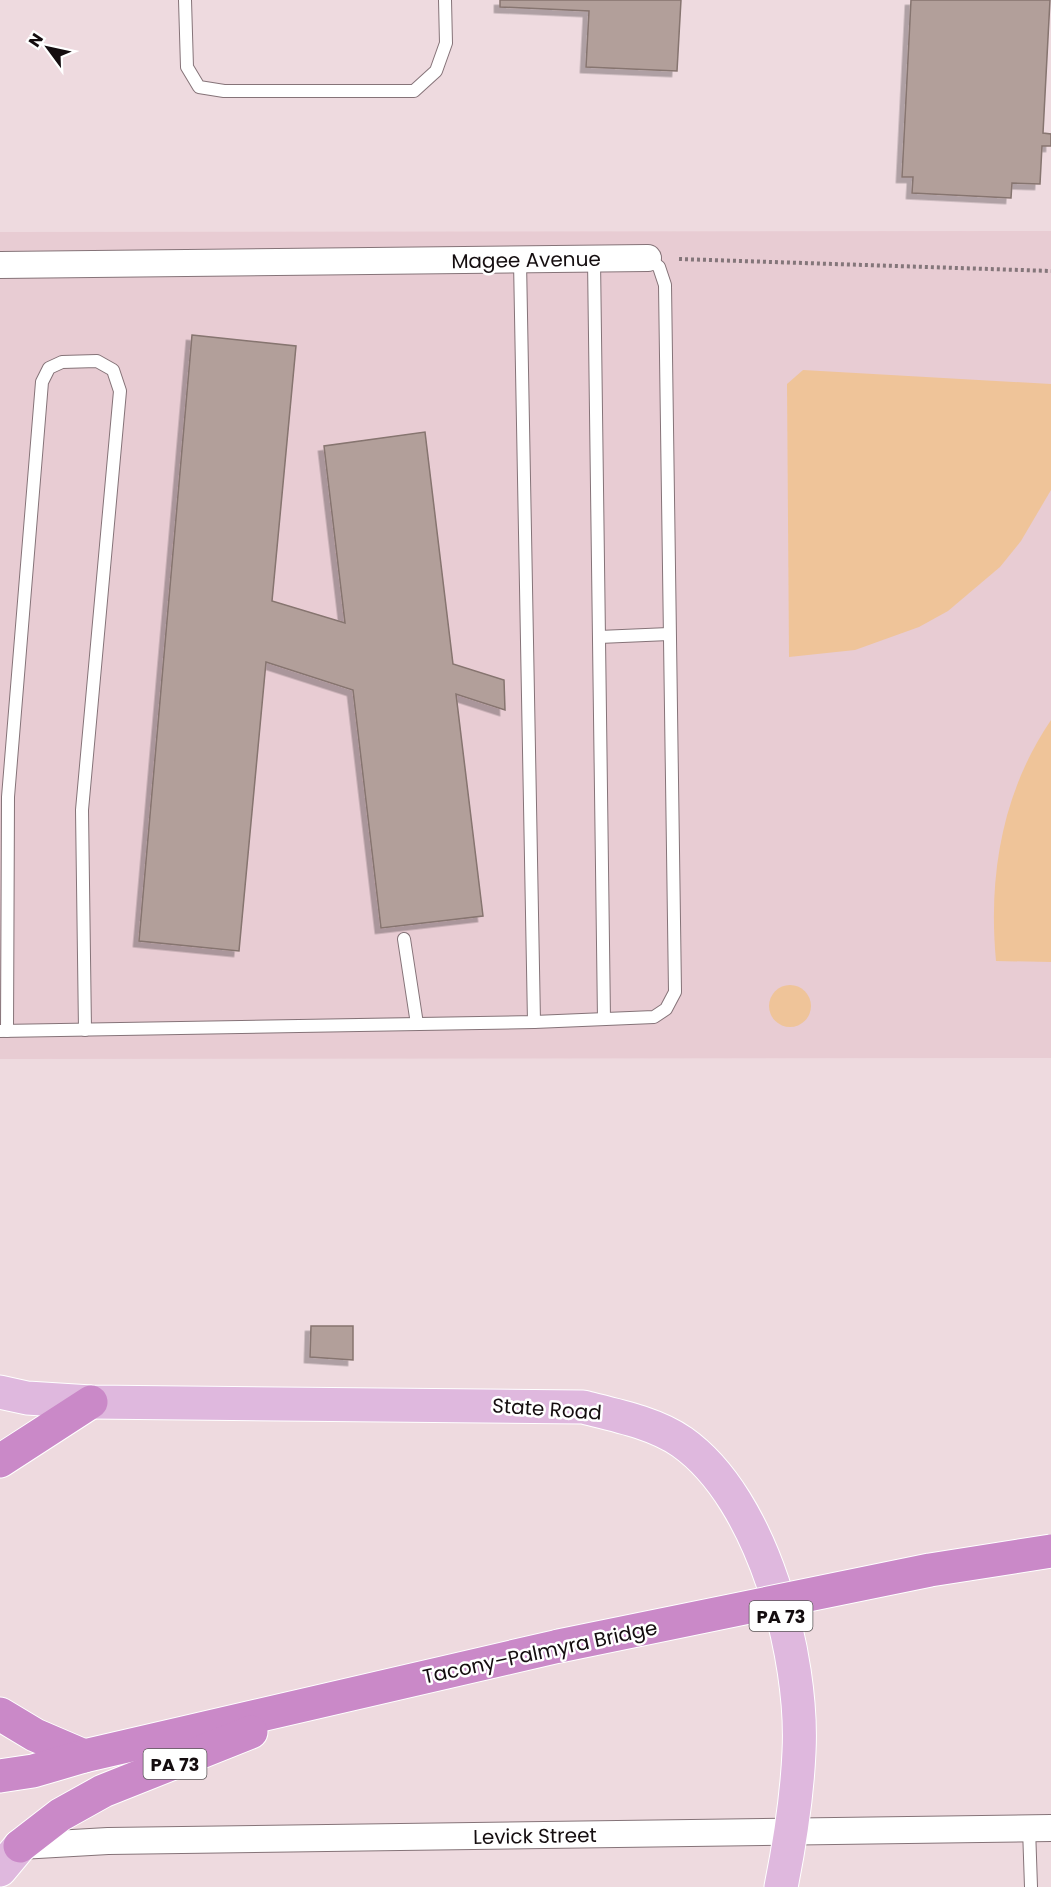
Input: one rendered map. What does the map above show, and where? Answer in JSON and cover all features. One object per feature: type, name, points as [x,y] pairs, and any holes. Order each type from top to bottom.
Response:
[{"type":"highway","points":[[0,1461],[91,1402]]},
{"type":"highway","name":"Tacony–Palmyra Bridge","points":[[33,1771],[84,1756],[560,1646],[930,1570],[1051,1551]]},
{"type":"highway","name":"PA 73","points":[[10,1858],[60,1815],[103,1791],[165,1768],[339,1696]]},
{"type":"highway","points":[[0,1714],[35,1735],[84,1756]]},
{"type":"highway","points":[[0,1776],[33,1771]]},
{"type":"highway","points":[[0,1789],[33,1771]]},
{"type":"main road","name":"State Road","points":[[0,1392],[27,1398],[91,1402],[583,1407],[618,1415],[682,1441],[735,1498],[757,1540],[773,1585],[795,1681],[799,1749],[792,1833],[781,1887]]},
{"type":"street","name":"Magee Avenue","points":[[0,265],[648,258]]},
{"type":"street","name":"Levick Street","points":[[10,1858],[108,1841],[1040,1828]]},
{"type":"lane","points":[[184,0],[187,67],[199,87],[224,91],[414,91],[436,72],[446,43],[445,0]]},
{"type":"lane","points":[[85,1030],[82,810],[120,391],[113,370],[97,361],[62,362],[49,368],[42,382],[8,797],[4,1031],[85,1030],[534,1022],[654,1017],[666,1009],[675,992],[665,279],[659,267],[648,258]]},
{"type":"lane","points":[[594,260],[604,1019]]},
{"type":"lane","points":[[520,261],[534,1022]]},
{"type":"lane","points":[[599,637],[669,634]]},
{"type":"lane","points":[[404,939],[417,1024]]},
{"type":"lane","points":[[1031,1887],[1040,1828]]},
{"type":"path","points":[[648,258],[1051,271]]},
{"type":"shaded area","points":[[1051,231],[1051,1058],[0,1059],[0,232]]},
{"type":"shaded area","points":[[803,370],[1051,384],[1051,490],[1021,541],[1000,567],[948,611],[919,627],[855,650],[789,657],[787,384]]},
{"type":"shaded area","points":[[1051,720],[1051,962],[996,961],[994,898],[1002,836],[1021,776]]},
{"type":"shaded area","points":[[790,985],[805,991],[811,1006],[805,1021],[790,1027],[775,1021],[769,1006],[775,991]]},
{"type":"building","points":[[500,0],[681,0],[677,71],[586,67],[589,11],[500,7]]},
{"type":"building","points":[[911,0],[1050,0],[1043,133],[1051,134],[1051,146],[1042,146],[1040,184],[1012,183],[1011,198],[912,193],[913,177],[902,177]]},
{"type":"building","points":[[192,335],[296,346],[272,601],[345,623],[324,446],[425,432],[453,664],[504,680],[505,710],[456,694],[483,916],[381,928],[353,690],[266,662],[239,951],[139,941]]},
{"type":"building","points":[[311,1326],[353,1326],[353,1360],[310,1357]]}]
